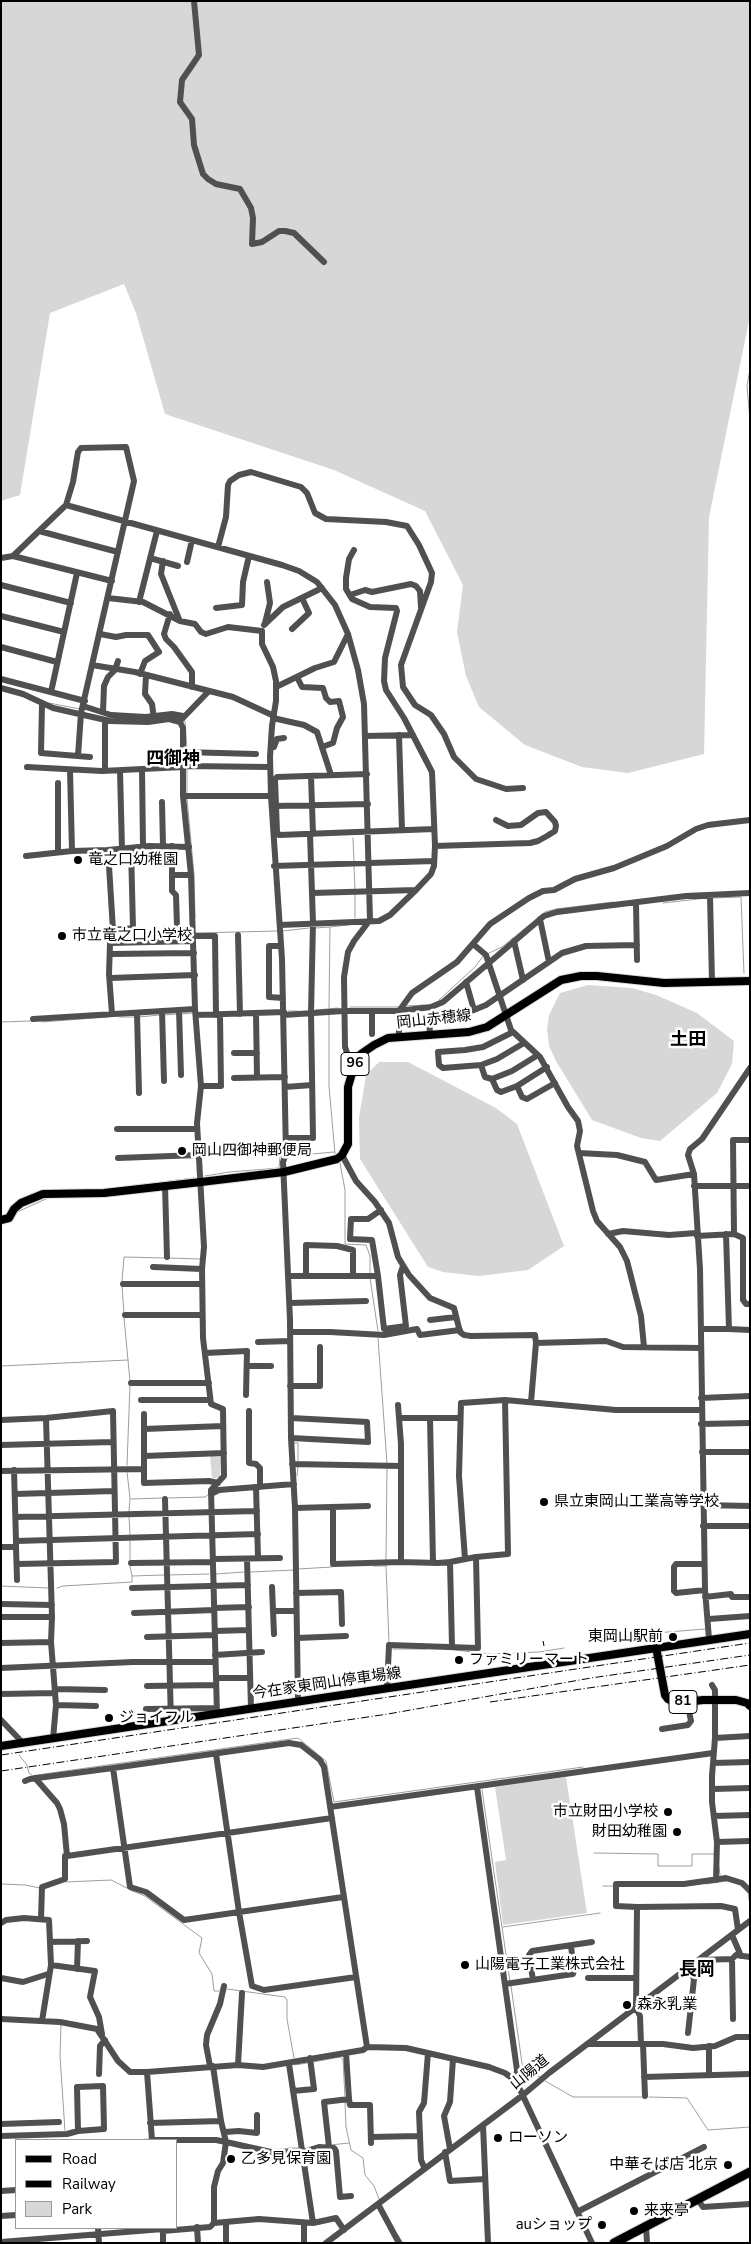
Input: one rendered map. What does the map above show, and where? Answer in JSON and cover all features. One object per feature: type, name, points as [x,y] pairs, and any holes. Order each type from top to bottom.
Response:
[{"type":"highway","points":[[614,2243],[750,2172]]},
{"type":"main road","name":"岡山赤穂線","points":[[342,1155],[350,1136],[348,1087],[355,1063],[361,1054],[374,1044],[388,1038],[469,1032],[488,1027],[561,980],[581,976],[664,983],[750,981]]},
{"type":"main road","points":[[1,1220],[9,1218],[17,1206],[43,1194],[104,1193],[284,1172],[326,1163],[342,1155]]},
{"type":"main road","name":"今在家東岡山停車場線","points":[[2,1746],[171,1721],[217,1711],[251,1709],[750,1634]]},
{"type":"main road","name":"81","points":[[656,1647],[665,1695],[672,1702],[744,1702],[750,1706]]},
{"type":"street","points":[[194,1],[199,54],[182,80],[180,102],[192,119],[194,145],[203,174],[216,184],[240,190],[251,208],[253,218],[252,244],[262,242],[279,231],[294,233],[324,262]]},
{"type":"street","points":[[13,556],[66,505],[73,482],[78,452],[81,448],[126,447],[134,481],[83,706],[78,756]]},
{"type":"street","points":[[218,547],[226,517],[230,480],[251,472],[301,487],[307,492],[315,513],[326,519],[386,522],[408,526],[420,545],[432,574],[431,582],[401,665],[400,676],[408,696],[414,705],[431,715],[444,734],[454,757],[476,779],[506,789],[523,788]]},
{"type":"street","points":[[66,505],[299,571],[322,588],[335,604],[348,634],[362,686],[366,736],[370,920],[348,952],[345,964],[343,1011],[345,1047],[349,1058],[355,1063]]},
{"type":"street","points":[[138,602],[157,530]]},
{"type":"street","points":[[39,531],[118,552]]},
{"type":"street","points":[[187,562],[192,540]]},
{"type":"street","points":[[281,929],[370,920],[379,921],[390,915],[431,874],[434,861],[432,772],[413,735],[386,690],[384,681],[384,658],[397,611],[396,608],[360,604],[352,599],[346,589],[347,567],[354,550]]},
{"type":"street","points":[[1,558],[13,556],[112,581]]},
{"type":"street","points":[[216,608],[242,605],[243,582],[249,556]]},
{"type":"street","points":[[150,558],[178,566]]},
{"type":"street","points":[[163,562],[161,574],[179,620]]},
{"type":"street","points":[[51,692],[77,573]]},
{"type":"street","points":[[267,582],[270,603],[263,628],[262,644],[274,667],[276,687],[270,757],[270,796],[274,866],[281,929],[284,1014],[286,1138],[284,1172],[290,1303],[291,1438],[296,1464],[294,1484],[298,1701]]},
{"type":"street","points":[[350,595],[365,590],[372,592],[411,584],[420,591],[421,609]]},
{"type":"street","points":[[1,585],[71,603]]},
{"type":"street","points":[[108,598],[138,602],[170,614],[179,620],[195,624],[201,632],[206,634],[228,627],[263,628],[283,607],[322,588]]},
{"type":"street","points":[[292,628],[309,613],[302,598]]},
{"type":"street","points":[[170,614],[164,634],[192,672],[192,687]]},
{"type":"street","points":[[1,616],[64,632]]},
{"type":"street","points":[[100,634],[116,637],[148,635],[159,652],[145,660],[143,674],[145,694],[152,704],[154,719]]},
{"type":"street","points":[[276,687],[315,668],[334,662],[348,634]]},
{"type":"street","points":[[1,647],[58,662]]},
{"type":"street","points":[[103,712],[104,686],[108,677],[115,670],[118,661]]},
{"type":"street","points":[[92,665],[143,674],[233,697],[274,717],[304,725],[317,732],[331,775]]},
{"type":"street","points":[[297,677],[302,687],[323,688],[326,698],[330,702],[339,701],[344,717],[337,728],[334,744],[322,747]]},
{"type":"street","points":[[1,679],[51,692],[83,706],[103,712],[154,719]]},
{"type":"street","points":[[1,688],[23,694],[42,704],[83,706],[106,720],[154,719],[172,714],[182,719]]},
{"type":"street","points":[[182,719],[208,692]]},
{"type":"street","points":[[42,704],[41,753],[90,757]]},
{"type":"street","points":[[146,1709],[171,1708],[217,1711],[211,1494],[212,1488],[224,1476],[223,1409],[211,1404],[210,1400],[202,1315],[204,1247],[197,1129],[200,1086],[186,796],[186,752],[182,719]]},
{"type":"street","points":[[105,771],[106,720]]},
{"type":"street","points":[[399,735],[402,830]]},
{"type":"street","points":[[366,736],[413,735]]},
{"type":"street","points":[[270,757],[275,741],[284,738]]},
{"type":"street","points":[[186,752],[256,754]]},
{"type":"street","points":[[27,767],[120,771],[185,766],[270,767]]},
{"type":"street","points":[[142,769],[143,847]]},
{"type":"street","points":[[70,770],[72,851]]},
{"type":"street","points":[[120,771],[122,849]]},
{"type":"street","points":[[367,774],[277,777],[275,779],[277,832],[279,835],[434,829]]},
{"type":"street","points":[[286,1138],[313,1138],[311,776]]},
{"type":"street","points":[[58,783],[58,852]]},
{"type":"street","points":[[186,796],[270,796]]},
{"type":"street","points":[[162,802],[163,846]]},
{"type":"street","points":[[276,806],[368,804]]},
{"type":"street","points":[[435,846],[530,843],[547,836],[554,831],[556,826],[555,822],[546,812],[538,813],[521,825],[508,826],[496,820]]},
{"type":"street","points":[[399,1037],[400,1008],[412,993],[457,962],[490,924],[543,891],[554,890],[575,879],[614,868],[667,846],[702,827],[750,820]]},
{"type":"street","points":[[172,846],[172,891],[176,895],[177,926]]},
{"type":"street","points":[[26,856],[58,852],[143,847],[189,847]]},
{"type":"street","points":[[114,930],[133,928],[131,848]]},
{"type":"street","points":[[108,850],[114,930],[110,943],[112,1014]]},
{"type":"street","points":[[274,866],[434,861]]},
{"type":"street","points":[[172,875],[191,875]]},
{"type":"street","points":[[312,893],[416,890]]},
{"type":"street","points":[[34,1019],[112,1014],[137,1016],[179,1012],[218,1015],[284,1014],[311,1011],[372,1011],[438,1006],[540,919],[557,912],[750,893]]},
{"type":"street","points":[[710,897],[712,982]]},
{"type":"street","points":[[636,903],[637,960]]},
{"type":"street","points":[[540,919],[549,962]]},
{"type":"street","points":[[238,935],[240,1014]]},
{"type":"street","points":[[110,943],[214,936],[221,1086],[200,1086]]},
{"type":"street","points":[[514,941],[522,980]]},
{"type":"street","points":[[473,944],[485,954],[505,1016],[513,1032],[538,1055],[547,1067],[568,1108],[578,1121],[580,1131],[577,1146],[593,1212],[597,1221],[620,1247],[627,1261],[641,1316],[644,1347]]},
{"type":"street","points":[[430,1036],[429,1016],[462,1014],[474,1010],[499,996],[562,953],[586,946],[637,945]]},
{"type":"street","points":[[281,946],[268,946],[269,998],[283,998]]},
{"type":"street","points":[[110,954],[194,953]]},
{"type":"street","points":[[110,978],[195,975]]},
{"type":"street","points":[[466,982],[474,1010]]},
{"type":"street","points":[[372,1011],[372,1034]]},
{"type":"street","points":[[179,1012],[181,1075]]},
{"type":"street","points":[[256,1013],[257,1077]]},
{"type":"street","points":[[162,1014],[164,1081]]},
{"type":"street","points":[[137,1016],[139,1093]]},
{"type":"street","points":[[513,1032],[483,1047],[438,1052],[439,1064],[443,1068],[481,1064],[497,1059],[524,1043]]},
{"type":"street","points":[[234,1053],[257,1053]]},
{"type":"street","points":[[481,1064],[485,1077],[492,1079],[512,1071],[538,1055]]},
{"type":"street","points":[[492,1079],[496,1090],[501,1092],[518,1086],[547,1067]]},
{"type":"street","points":[[709,1639],[704,1564],[701,1329],[697,1234],[694,1174],[688,1155],[690,1149],[702,1139],[750,1068]]},
{"type":"street","points":[[234,1078],[285,1077]]},
{"type":"street","points":[[518,1086],[522,1097],[527,1099],[555,1083]]},
{"type":"street","points":[[285,1087],[312,1085]]},
{"type":"street","points":[[118,1129],[197,1129]]},
{"type":"street","points":[[734,1234],[733,1140],[750,1140]]},
{"type":"street","points":[[579,1153],[617,1155],[646,1162],[656,1180],[694,1174]]},
{"type":"street","points":[[118,1158],[198,1155]]},
{"type":"street","points":[[342,1155],[356,1181],[381,1210],[389,1223],[398,1257],[403,1266],[430,1298],[454,1308],[460,1330],[464,1335],[535,1335],[536,1344],[531,1402]]},
{"type":"street","points":[[165,1185],[167,1257]]},
{"type":"street","points":[[694,1186],[750,1186]]},
{"type":"street","points":[[381,1210],[368,1219],[351,1219],[350,1238],[372,1240],[373,1276],[384,1329],[406,1326],[400,1276],[403,1266]]},
{"type":"street","points":[[608,1234],[623,1231],[669,1235],[734,1234],[744,1238],[744,1300],[746,1304],[750,1304]]},
{"type":"street","points":[[726,1234],[729,1329]]},
{"type":"street","points":[[306,1276],[306,1245],[337,1246],[353,1250],[353,1276]]},
{"type":"street","points":[[153,1267],[202,1269]]},
{"type":"street","points":[[288,1276],[373,1276]]},
{"type":"street","points":[[122,1284],[202,1284]]},
{"type":"street","points":[[290,1303],[366,1301]]},
{"type":"street","points":[[125,1315],[202,1315]]},
{"type":"street","points":[[430,1320],[456,1317]]},
{"type":"street","points":[[290,1332],[378,1335],[416,1329],[420,1335],[460,1330]]},
{"type":"street","points":[[701,1329],[750,1330]]},
{"type":"street","points":[[258,1342],[290,1341]]},
{"type":"street","points":[[536,1344],[606,1341],[618,1346],[701,1348]]},
{"type":"street","points":[[290,1386],[320,1386],[320,1347]]},
{"type":"street","points":[[205,1353],[247,1351],[246,1395]]},
{"type":"street","points":[[246,1366],[270,1366]]},
{"type":"street","points":[[131,1383],[209,1384]]},
{"type":"street","points":[[701,1398],[750,1396]]},
{"type":"street","points":[[141,1400],[210,1400]]},
{"type":"street","points":[[333,1507],[334,1564],[450,1562],[508,1554],[505,1400]]},
{"type":"street","points":[[465,1559],[459,1476],[461,1403],[505,1400],[624,1411],[701,1410]]},
{"type":"street","points":[[398,1405],[401,1466],[401,1562]]},
{"type":"street","points":[[249,1410],[249,1463],[256,1464],[260,1468],[257,1511],[258,1558]]},
{"type":"street","points":[[1,1420],[46,1418],[113,1411],[116,1562],[17,1564]]},
{"type":"street","points":[[144,1414],[144,1483],[209,1480],[218,1483]]},
{"type":"street","points":[[46,1418],[52,1605],[51,1642],[56,1705],[53,1739]]},
{"type":"street","points":[[291,1418],[367,1422],[368,1442],[291,1438]]},
{"type":"street","points":[[399,1418],[460,1418]]},
{"type":"street","points":[[430,1418],[433,1562]]},
{"type":"street","points":[[701,1424],[750,1423]]},
{"type":"street","points":[[144,1429],[223,1426]]},
{"type":"street","points":[[1,1445],[113,1442]]},
{"type":"street","points":[[702,1452],[750,1452]]},
{"type":"street","points":[[144,1456],[224,1453]]},
{"type":"street","points":[[296,1464],[401,1466]]},
{"type":"street","points":[[1,1471],[144,1469]]},
{"type":"street","points":[[14,1470],[17,1580]]},
{"type":"street","points":[[211,1494],[219,1490],[294,1484]]},
{"type":"street","points":[[15,1494],[114,1491]]},
{"type":"street","points":[[165,1499],[171,1721]]},
{"type":"street","points":[[703,1505],[750,1506]]},
{"type":"street","points":[[295,1508],[368,1506]]},
{"type":"street","points":[[16,1517],[257,1511]]},
{"type":"street","points":[[703,1526],[750,1526]]},
{"type":"street","points":[[1,1547],[50,1540],[258,1534]]},
{"type":"street","points":[[387,1689],[390,1645],[478,1648],[476,1557]]},
{"type":"street","points":[[131,1563],[280,1558]]},
{"type":"street","points":[[247,1559],[251,1709]]},
{"type":"street","points":[[450,1562],[452,1646]]},
{"type":"street","points":[[704,1564],[676,1564],[674,1567],[676,1593],[731,1594],[732,1597],[750,1597]]},
{"type":"street","points":[[132,1588],[248,1585]]},
{"type":"street","points":[[272,1587],[274,1634]]},
{"type":"street","points":[[296,1593],[341,1592],[342,1624]]},
{"type":"street","points":[[1,1604],[52,1605]]},
{"type":"street","points":[[134,1612],[249,1607]]},
{"type":"street","points":[[273,1611],[296,1611]]},
{"type":"street","points":[[708,1619],[750,1616]]},
{"type":"street","points":[[1,1617],[52,1617]]},
{"type":"street","points":[[147,1637],[169,1637],[249,1630]]},
{"type":"street","points":[[297,1638],[346,1636]]},
{"type":"street","points":[[1,1643],[51,1642]]},
{"type":"street","points":[[1,1668],[169,1662],[262,1652]]},
{"type":"street","points":[[148,1686],[170,1686],[250,1678]]},
{"type":"street","points":[[712,1685],[715,1690],[716,1701],[712,1789],[717,1842],[716,1880]]},
{"type":"street","points":[[1,1694],[105,1690]]},
{"type":"street","points":[[662,1728],[688,1725],[691,1722],[687,1701]]},
{"type":"street","points":[[56,1705],[96,1706]]},
{"type":"street","points":[[1,1720],[23,1743]]},
{"type":"street","points":[[715,1738],[750,1736]]},
{"type":"street","points":[[25,1781],[35,1778],[289,1743],[301,1745],[320,1760],[324,1767],[367,2048]]},
{"type":"street","points":[[330,1808],[713,1753]]},
{"type":"street","points":[[216,1754],[252,1986],[264,1990],[356,1977]]},
{"type":"street","points":[[713,1763],[750,1762]]},
{"type":"street","points":[[113,1768],[130,1887],[146,1892],[184,1920],[344,1897]]},
{"type":"street","points":[[35,1778],[60,1809],[64,1824],[67,1856],[65,1856],[65,1879],[41,1889],[41,1919]]},
{"type":"street","points":[[477,1787],[508,1984],[517,2070],[516,2081]]},
{"type":"street","points":[[712,1789],[750,1788]]},
{"type":"street","points":[[714,1816],[750,1815]]},
{"type":"street","points":[[67,1856],[332,1818]]},
{"type":"street","points":[[717,1842],[750,1841]]},
{"type":"street","points":[[738,1930],[735,1909],[721,1906],[616,1906],[616,1886],[684,1884],[732,1879],[742,1883],[750,1891]]},
{"type":"street","points":[[637,1907],[636,2008],[640,2016],[645,2096]]},
{"type":"street","points":[[1,1923],[6,1920],[49,1920],[51,1965],[42,2019]]},
{"type":"street","name":"山陽道","points":[[326,2243],[750,1921]]},
{"type":"street","points":[[732,1935],[741,1956]]},
{"type":"street","points":[[50,1942],[87,1941]]},
{"type":"street","points":[[77,1968],[78,1942]]},
{"type":"street","points":[[533,1980],[529,1955],[532,1952],[592,1942]]},
{"type":"street","points":[[508,1984],[573,1974],[571,1946]]},
{"type":"street","points":[[699,1960],[732,1959],[736,1956],[750,1957]]},
{"type":"street","points":[[732,1959],[733,2019]]},
{"type":"street","points":[[51,1965],[95,1971],[90,1997],[99,2017],[103,2037],[100,2046],[99,2074]]},
{"type":"street","points":[[688,2033],[694,1979],[689,1968]]},
{"type":"street","points":[[1,1978],[23,1982],[48,1974]]},
{"type":"street","points":[[588,1978],[636,1978]]},
{"type":"street","points":[[214,2224],[214,2187],[218,2171],[223,2163],[226,2142],[206,2045],[224,1986]]},
{"type":"street","points":[[238,2065],[242,1993]]},
{"type":"street","points":[[1,2019],[42,2019],[97,2028],[118,2062],[130,2072],[211,2066],[238,2065],[263,2067],[310,2061],[367,2048],[397,2047],[489,2067],[505,2073],[516,2081],[592,2243]]},
{"type":"street","points":[[587,2044],[642,2044],[693,2048],[709,2046],[736,2038],[750,2037]]},
{"type":"street","points":[[709,2046],[709,2076]]},
{"type":"street","points":[[346,2052],[346,2099],[350,2105],[370,2105],[371,2140],[419,2136]]},
{"type":"street","points":[[424,2167],[421,2160],[419,2112],[424,2103],[428,2054]]},
{"type":"street","points":[[453,2059],[450,2102],[444,2116],[450,2181],[485,2179]]},
{"type":"street","points":[[293,2091],[314,2089],[310,2061]]},
{"type":"street","points":[[289,2064],[313,2223]]},
{"type":"street","points":[[147,2072],[152,2139]]},
{"type":"street","points":[[644,2076],[750,2074]]},
{"type":"street","points":[[1,2136],[65,2134],[104,2129],[102,2086],[77,2087],[78,2131]]},
{"type":"street","points":[[346,2099],[324,2102],[329,2145],[336,2151],[340,2197],[351,2196]]},
{"type":"street","points":[[224,2132],[239,2131],[257,2134],[257,2115]]},
{"type":"street","points":[[150,2123],[221,2121]]},
{"type":"street","points":[[1,2124],[59,2122]]},
{"type":"street","points":[[483,2125],[488,2243]]},
{"type":"street","points":[[178,2140],[216,2140],[271,2152],[329,2145]]},
{"type":"street","points":[[578,2212],[704,2147]]},
{"type":"street","points":[[1,2191],[15,2190]]},
{"type":"street","points":[[698,2200],[703,2206],[750,2204]]},
{"type":"street","points":[[380,2203],[399,2243]]},
{"type":"street","points":[[1,2216],[15,2215]]},
{"type":"street","points":[[178,2228],[210,2227],[214,2224],[267,2219],[313,2223],[336,2218],[344,2230]]},
{"type":"street","points":[[226,2223],[226,2243]]},
{"type":"street","points":[[304,2223],[304,2243]]},
{"type":"street","points":[[646,2226],[647,2243]]},
{"type":"street","points":[[198,2227],[198,2243]]},
{"type":"street","points":[[1,2242],[98,2231],[163,2229],[163,2243]]},
{"type":"street","points":[[98,2231],[99,2243]]},
{"type":"green space","points":[[1,1],[750,1],[750,316],[709,517],[704,754],[628,773],[582,767],[525,745],[479,707],[466,676],[457,632],[463,585],[425,511],[334,470],[165,414],[136,313],[124,284],[50,313],[20,495],[1,501]]},
{"type":"green space","points":[[588,985],[632,988],[656,995],[697,1013],[734,1041],[732,1064],[717,1093],[660,1141],[641,1138],[592,1120],[549,1046],[547,1029],[549,1015],[560,993]]},
{"type":"green space","points":[[379,1062],[408,1062],[496,1108],[517,1124],[564,1246],[528,1270],[479,1276],[443,1272],[428,1267],[360,1159],[359,1118],[366,1075]]},
{"type":"green space","points":[[210,1455],[221,1457],[220,1478],[212,1478]]},
{"type":"green space","points":[[566,1777],[587,1913],[503,1925],[495,1862],[506,1860],[495,1787]]},
{"type":"waterway","points":[[750,369],[747,386],[750,420]]},
{"type":"waterway","points":[[49,703],[80,709]]},
{"type":"waterway","points":[[183,720],[185,721],[187,750]]},
{"type":"waterway","points":[[187,754],[187,765]]},
{"type":"waterway","points":[[187,769],[187,795]]},
{"type":"waterway","points":[[187,799],[194,874],[195,917]]},
{"type":"waterway","points":[[353,838],[354,862]]},
{"type":"waterway","points":[[354,866],[355,889]]},
{"type":"waterway","points":[[355,893],[355,918]]},
{"type":"waterway","points":[[713,898],[741,897],[744,973]]},
{"type":"waterway","points":[[663,903],[707,898]]},
{"type":"waterway","points":[[487,954],[502,947],[545,912],[613,902]]},
{"type":"waterway","points":[[330,927],[348,925]]},
{"type":"waterway","points":[[316,928],[330,927],[329,1009]]},
{"type":"waterway","points":[[283,931],[309,928]]},
{"type":"waterway","points":[[196,933],[277,931]]},
{"type":"waterway","points":[[439,1000],[475,967],[484,955]]},
{"type":"waterway","points":[[406,1006],[424,1005]]},
{"type":"waterway","points":[[350,1007],[399,1007]]},
{"type":"waterway","points":[[316,1010],[338,1008]]},
{"type":"waterway","points":[[288,1011],[297,1011]]},
{"type":"waterway","points":[[182,1014],[193,1013]]},
{"type":"waterway","points":[[164,1015],[178,1014]]},
{"type":"waterway","points":[[139,1017],[160,1015]]},
{"type":"waterway","points":[[329,1015],[329,1086],[335,1154]]},
{"type":"waterway","points":[[42,1022],[108,1017]]},
{"type":"waterway","points":[[119,1017],[135,1017]]},
{"type":"waterway","points":[[1,1022],[30,1021]]},
{"type":"waterway","points":[[290,1156],[334,1152]]},
{"type":"waterway","points":[[205,1176],[279,1168],[280,1156],[282,1156]]},
{"type":"waterway","points":[[340,1163],[345,1190],[345,1244],[366,1245],[370,1256],[370,1274]]},
{"type":"waterway","points":[[130,1186],[194,1178]]},
{"type":"waterway","points":[[107,1196],[116,1196]]},
{"type":"waterway","points":[[72,1197],[100,1197]]},
{"type":"waterway","points":[[15,1213],[48,1198]]},
{"type":"waterway","points":[[122,1281],[124,1257],[165,1258]]},
{"type":"waterway","points":[[169,1258],[200,1259]]},
{"type":"waterway","points":[[370,1278],[378,1331]]},
{"type":"waterway","points":[[122,1285],[124,1314]]},
{"type":"waterway","points":[[124,1318],[130,1381]]},
{"type":"waterway","points":[[378,1338],[387,1463]]},
{"type":"waterway","points":[[1,1366],[128,1360]]},
{"type":"waterway","points":[[127,1465],[130,1385]]},
{"type":"waterway","points":[[294,1443],[298,1443],[298,1461]]},
{"type":"waterway","points":[[297,1476],[298,1467]]},
{"type":"waterway","points":[[386,1561],[387,1467]]},
{"type":"waterway","points":[[127,1472],[130,1498],[129,1512]]},
{"type":"waterway","points":[[168,1498],[205,1497],[208,1495]]},
{"type":"waterway","points":[[131,1499],[162,1498]]},
{"type":"waterway","points":[[129,1516],[130,1535]]},
{"type":"waterway","points":[[130,1541],[130,1560]]},
{"type":"waterway","points":[[386,1565],[389,1643]]},
{"type":"waterway","points":[[130,1566],[132,1576]]},
{"type":"waterway","points":[[373,1566],[386,1566]]},
{"type":"waterway","points":[[298,1569],[332,1567]]},
{"type":"waterway","points":[[251,1572],[294,1570]]},
{"type":"waterway","points":[[216,1574],[244,1572]]},
{"type":"waterway","points":[[168,1575],[209,1574]]},
{"type":"waterway","points":[[57,1588],[63,1586],[132,1582],[132,1576],[164,1575]]},
{"type":"waterway","points":[[1,1586],[48,1588]]},
{"type":"waterway","points":[[617,1639],[631,1635],[705,1629]]},
{"type":"waterway","points":[[455,1650],[491,1654],[539,1652],[564,1648]]},
{"type":"waterway","points":[[393,1649],[426,1649]]},
{"type":"waterway","points":[[37,1775],[298,1738],[326,1761],[334,1802],[583,1767]]},
{"type":"waterway","points":[[19,1755],[27,1765],[29,1773],[33,1776]]},
{"type":"waterway","points":[[482,1790],[510,1982]]},
{"type":"waterway","points":[[594,1853],[658,1854],[658,1866],[692,1866],[692,1854],[715,1854]]},
{"type":"waterway","points":[[719,1867],[720,1875]]},
{"type":"waterway","points":[[66,1882],[111,1880],[127,1888]]},
{"type":"waterway","points":[[706,1884],[727,1881]]},
{"type":"waterway","points":[[1,1884],[40,1888]]},
{"type":"waterway","points":[[603,1886],[613,1886]]},
{"type":"waterway","points":[[130,1890],[145,1896],[202,1938],[199,1953],[212,1974],[214,1991],[219,1991]]},
{"type":"waterway","points":[[748,1892],[750,1905]]},
{"type":"waterway","points":[[503,1927],[600,1913]]},
{"type":"waterway","points":[[511,1986],[523,2070],[540,2077]]},
{"type":"waterway","points":[[227,1989],[285,1997],[287,2000],[287,2019],[294,2058]]},
{"type":"waterway","points":[[61,2025],[60,2056],[65,2131]]},
{"type":"waterway","points":[[313,2062],[340,2057],[343,2060],[345,2097]]},
{"type":"waterway","points":[[295,2065],[307,2063]]},
{"type":"waterway","points":[[545,2081],[573,2097],[642,2097]]},
{"type":"waterway","points":[[649,2097],[687,2098],[708,2130],[750,2127]]},
{"type":"waterway","points":[[345,2101],[346,2127],[351,2150],[363,2158],[365,2175],[374,2186],[379,2199]]},
{"type":"waterway","points":[[330,2145],[349,2143]]},
{"type":"waterway","points":[[289,2148],[299,2148]]},
{"type":"waterway","points":[[398,2235],[403,2243]]},
{"type":"railway","points":[[543,1641],[544,1646]]},
{"type":"railway","points":[[1,1755],[750,1643]]},
{"type":"railway","points":[[1,1771],[388,1714],[591,1678],[750,1655]]},
{"type":"railway","points":[[490,1702],[750,1665]]},
{"type":"place","name":"竜之口幼稚園","points":[[78,860]]},
{"type":"place","name":"市立竜之口小学校","points":[[62,936]]},
{"type":"place","name":"岡山四御神郵便局","points":[[182,1151]]},
{"type":"place","name":"県立東岡山工業高等学校","points":[[544,1502]]},
{"type":"place","name":"東岡山駅前","points":[[673,1637]]},
{"type":"place","name":"ファミリーマート","points":[[459,1660]]},
{"type":"place","name":"ジョイフル","points":[[109,1718]]},
{"type":"place","name":"市立財田小学校","points":[[668,1812]]},
{"type":"place","name":"財田幼稚園","points":[[677,1832]]},
{"type":"place","name":"山陽電子工業株式会社","points":[[465,1965]]},
{"type":"place","name":"森永乳業","points":[[627,2005]]},
{"type":"place","name":"ローソン","points":[[498,2138]]},
{"type":"place","name":"乙多見保育園","points":[[231,2159]]},
{"type":"place","name":"中華そば店 北京","points":[[728,2165]]},
{"type":"place","name":"来来亭","points":[[634,2211]]},
{"type":"place","name":"auショップ","points":[[602,2225]]},
{"type":"district","name":"四御神","points":[[173,760]]},
{"type":"district","name":"土田","points":[[688,1041]]},
{"type":"district","name":"長岡","points":[[697,1971]]}]
